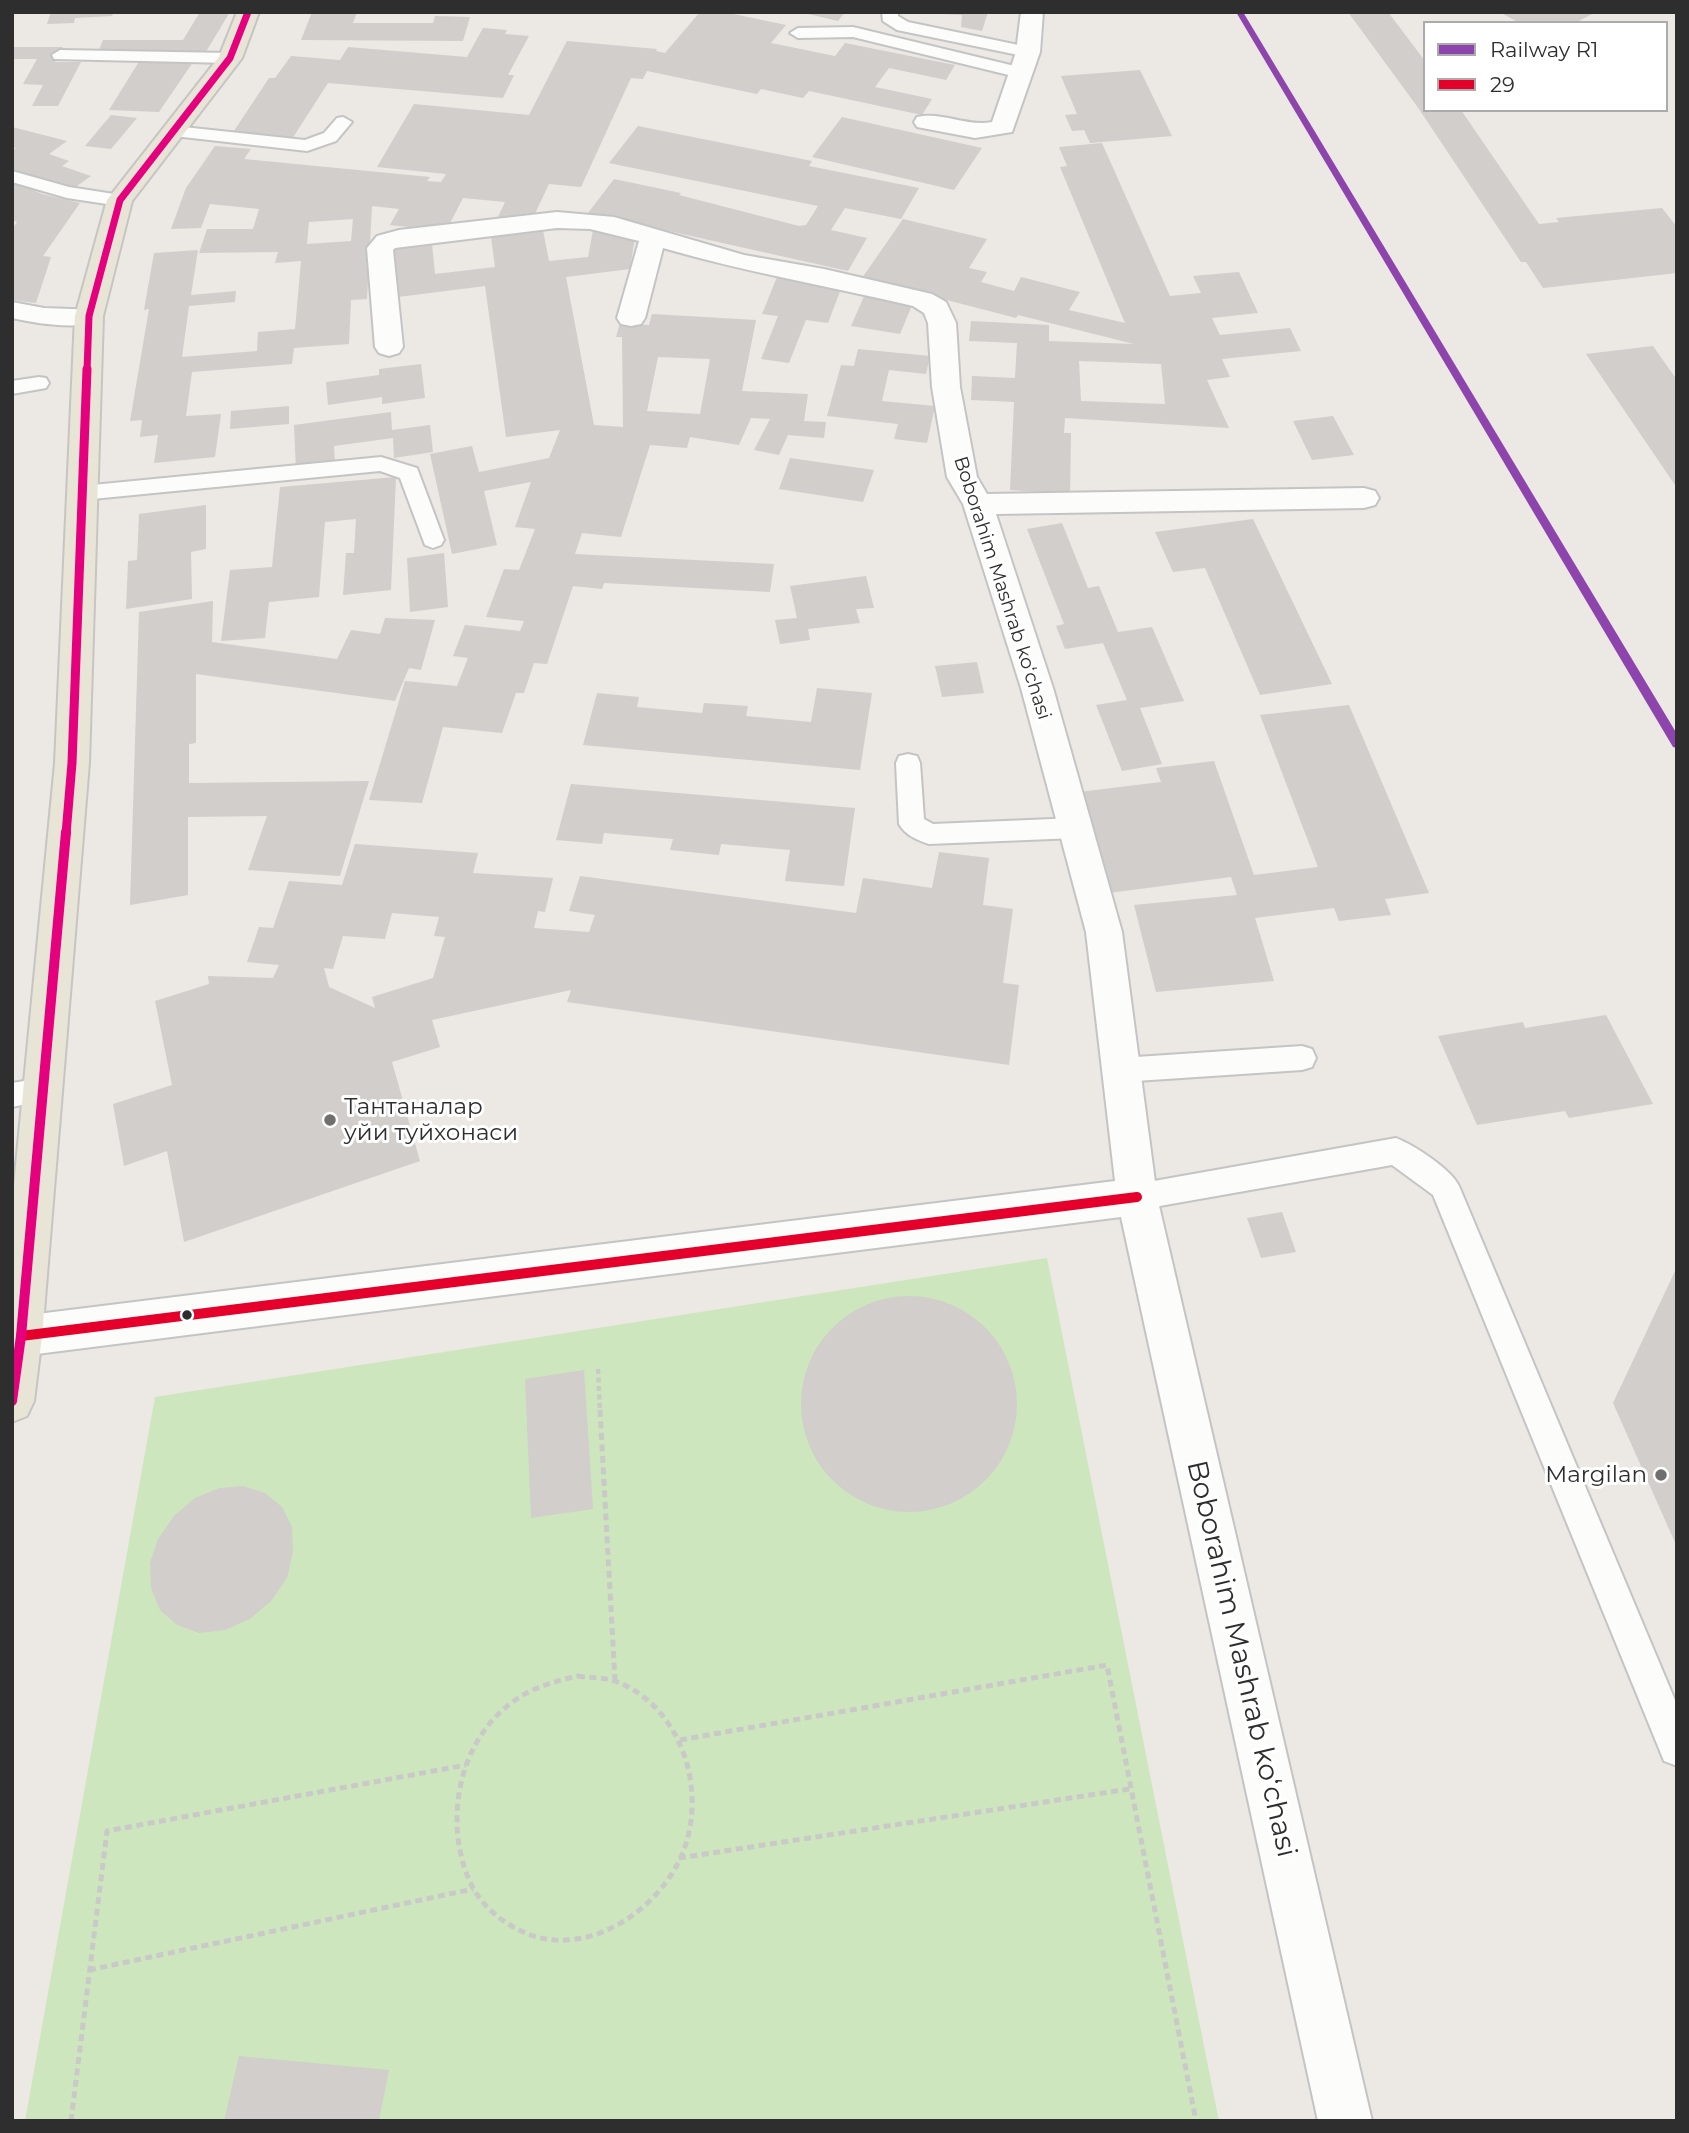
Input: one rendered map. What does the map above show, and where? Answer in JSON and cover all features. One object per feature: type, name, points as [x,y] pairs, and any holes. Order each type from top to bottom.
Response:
[{"type":"main road","points":[[12,1401],[20,1336],[27,1093],[72,764],[89,316],[120,200],[230,58],[248,12]]},
{"type":"street","points":[[926,122],[978,132],[992,132],[1003,127],[1024,62],[1032,12]]},
{"type":"street","name":"Boborahim Mashrab koʻchasi","points":[[389,347],[380,248],[386,242],[399,238],[557,220],[614,225],[740,262],[824,276],[922,300],[936,308],[942,323],[946,387],[962,477],[978,504],[1037,688],[1104,932],[1137,1197],[1345,2121]]},
{"type":"street","points":[[631,318],[653,237]]},
{"type":"street","points":[[12,310],[44,316],[89,316]]},
{"type":"street","points":[[978,504],[1364,498]]},
{"type":"street","points":[[20,1336],[1137,1197]]},
{"type":"lane","points":[[890,12],[889,18],[902,26],[1024,62]]},
{"type":"lane","points":[[797,33],[853,32],[1024,62]]},
{"type":"lane","points":[[60,55],[230,58]]},
{"type":"lane","points":[[174,131],[307,146],[330,137],[343,122]]},
{"type":"lane","points":[[12,176],[66,192],[120,200]]},
{"type":"lane","points":[[12,388],[39,383]]},
{"type":"lane","points":[[82,493],[381,464],[409,473],[433,540]]},
{"type":"lane","points":[[908,763],[912,824],[929,834],[1076,828]]},
{"type":"lane","points":[[1121,1070],[1303,1058]]},
{"type":"lane","points":[[1137,1197],[1396,1151],[1444,1186],[1677,1748]]},
{"type":"path","points":[[598,1369],[615,1681]]},
{"type":"path","points":[[680,1740],[1107,1665],[1129,1789],[1196,2121]]},
{"type":"path","points":[[578,1676],[615,1681],[646,1697],[673,1724],[680,1740],[688,1761],[693,1802],[685,1845],[665,1884],[634,1917],[594,1937],[553,1942],[514,1930],[482,1903],[461,1866],[454,1822],[461,1777],[467,1764],[480,1737],[508,1706],[541,1685],[578,1676]]},
{"type":"path","points":[[71,2121],[107,1831],[467,1764]]},
{"type":"path","points":[[678,1858],[1129,1789]]},
{"type":"path","points":[[89,1970],[473,1889]]},
{"type":"green space","points":[[1047,1258],[1219,2121],[25,2121],[155,1397]]},
{"type":"building","points":[[51,12],[114,12],[112,16],[75,18],[74,23],[47,24]]},
{"type":"building","points":[[200,12],[230,12],[204,55],[99,50],[103,40],[183,40]]},
{"type":"building","points":[[312,12],[357,12],[353,23],[433,23],[435,16],[470,17],[463,41],[301,40]]},
{"type":"building","points":[[700,12],[724,12],[786,25],[771,43],[835,56],[845,43],[955,65],[946,80],[889,68],[875,87],[932,99],[922,115],[809,91],[803,98],[761,89],[757,94],[647,71],[643,79],[631,78],[581,187],[549,184],[532,220],[498,217],[505,202],[463,198],[446,231],[390,225],[399,209],[372,206],[367,299],[351,300],[349,344],[294,348],[292,364],[192,372],[186,416],[221,414],[215,457],[154,463],[158,435],[140,437],[142,420],[130,421],[149,309],[144,310],[154,253],[198,250],[191,295],[236,291],[235,302],[189,306],[182,357],[257,351],[258,332],[295,329],[301,261],[275,263],[278,252],[199,253],[207,229],[253,229],[259,209],[210,204],[201,228],[171,229],[186,188],[215,146],[251,149],[244,159],[430,177],[427,181],[441,182],[446,174],[377,167],[414,104],[529,115],[567,41],[657,49],[656,51],[665,53]],"holes":[[[353,219],[351,241],[307,244],[309,222]]]},
{"type":"building","points":[[800,12],[845,12],[838,21]]},
{"type":"building","points":[[944,12],[988,12],[982,31],[961,27],[962,15]]},
{"type":"building","points":[[1348,12],[1388,12],[1423,58],[1423,112],[1462,112],[1539,224],[1559,222],[1556,218],[1662,208],[1677,227],[1677,273],[1543,288],[1526,262],[1521,262],[1419,109]]},
{"type":"building","points":[[1596,12],[1579,21],[1516,21],[1503,14]]},
{"type":"building","points":[[483,28],[507,30],[505,34],[529,36],[508,75],[514,75],[503,98],[328,83],[292,139],[232,134],[269,78],[275,78],[291,56],[340,60],[348,47],[467,57]]},
{"type":"building","points":[[12,47],[63,47],[55,62],[81,62],[58,106],[32,106],[43,85],[23,84],[37,59],[12,59]]},
{"type":"building","points":[[140,60],[193,62],[159,112],[109,110]]},
{"type":"building","points":[[1140,70],[1172,136],[1090,143],[1084,130],[1072,131],[1065,115],[1077,114],[1061,76]]},
{"type":"building","points":[[111,115],[137,118],[111,149],[85,146]]},
{"type":"building","points":[[842,117],[982,148],[954,190],[812,157]]},
{"type":"building","points":[[638,126],[812,161],[809,166],[919,188],[901,219],[845,208],[831,230],[867,238],[848,271],[588,213],[614,179],[681,193],[679,195],[799,226],[806,225],[818,206],[609,163]]},
{"type":"building","points":[[12,127],[67,141],[49,154],[69,161],[62,166],[91,176],[70,191],[12,171],[12,151],[16,148],[12,147]]},
{"type":"building","points":[[1102,143],[1170,296],[1201,293],[1193,276],[1239,272],[1258,313],[1212,318],[1220,335],[1290,328],[1301,351],[1222,359],[1230,377],[1207,380],[1229,428],[1065,418],[1064,433],[1071,433],[1070,494],[1010,490],[1014,402],[971,400],[972,376],[1015,378],[1017,343],[969,341],[971,321],[1049,325],[1049,341],[1134,344],[1018,315],[1016,318],[862,278],[903,219],[987,239],[969,268],[987,272],[981,282],[1014,291],[1021,277],[1080,292],[1069,310],[1125,323],[1060,167],[1067,166],[1059,147]],"holes":[[[1079,361],[1161,364],[1165,404],[1081,401]]]},
{"type":"building","points":[[12,181],[42,194],[80,203],[43,256],[51,257],[36,303],[12,300],[12,229],[17,222],[12,220]]},
{"type":"building","points":[[543,230],[549,261],[588,257],[593,230],[635,237],[630,269],[566,277],[594,425],[623,427],[622,337],[616,337],[620,323],[649,325],[652,314],[756,320],[742,391],[808,394],[804,421],[826,422],[824,438],[788,435],[779,455],[754,450],[770,419],[751,418],[739,445],[690,437],[687,448],[650,445],[621,537],[582,533],[575,554],[774,564],[770,592],[604,583],[602,589],[573,586],[547,664],[534,663],[524,693],[516,693],[502,733],[443,727],[422,803],[369,800],[405,681],[457,686],[468,658],[453,656],[465,625],[520,631],[524,621],[486,617],[504,569],[519,570],[535,529],[515,527],[531,482],[484,491],[497,545],[452,554],[430,454],[472,446],[479,472],[549,458],[560,430],[506,437],[485,286],[398,297],[393,248],[432,244],[435,274],[495,267],[491,237]],"holes":[[[658,357],[710,359],[700,414],[647,411]]]},
{"type":"building","points":[[777,277],[842,286],[828,323],[806,320],[789,363],[761,359],[778,316],[762,314]]},
{"type":"building","points":[[865,294],[913,303],[900,334],[851,326]]},
{"type":"building","points":[[1653,346],[1677,380],[1677,488],[1586,354]]},
{"type":"building","points":[[858,349],[930,356],[926,374],[889,370],[882,401],[935,406],[927,443],[894,439],[898,424],[827,416],[841,365],[854,366]]},
{"type":"building","points":[[421,364],[425,398],[382,404],[382,397],[328,405],[326,382],[379,375],[379,369]]},
{"type":"building","points":[[289,406],[289,424],[230,429],[231,411]]},
{"type":"building","points":[[391,412],[392,430],[430,425],[433,452],[394,458],[393,438],[334,446],[335,465],[296,471],[294,425]]},
{"type":"building","points":[[1333,416],[1354,455],[1312,460],[1293,421]]},
{"type":"building","points":[[790,458],[874,470],[863,502],[779,489]]},
{"type":"building","points":[[396,477],[391,590],[343,595],[346,553],[354,553],[356,519],[325,522],[319,597],[269,602],[265,638],[221,641],[230,570],[272,567],[280,487]]},
{"type":"building","points":[[206,505],[206,549],[191,552],[192,599],[126,609],[128,561],[137,560],[139,514]]},
{"type":"building","points":[[1253,519],[1332,684],[1260,695],[1205,568],[1173,572],[1155,532]]},
{"type":"building","points":[[1062,523],[1088,588],[1099,586],[1118,632],[1152,627],[1184,701],[1140,708],[1162,764],[1122,771],[1096,705],[1127,700],[1103,643],[1065,649],[1056,626],[1064,624],[1027,529]]},
{"type":"building","points":[[444,553],[448,607],[410,612],[407,558]]},
{"type":"building","points":[[866,576],[874,608],[856,609],[860,623],[808,629],[810,640],[780,644],[775,620],[797,618],[790,586]]},
{"type":"building","points":[[213,601],[212,642],[337,659],[351,630],[380,634],[385,618],[435,620],[421,670],[409,668],[395,701],[196,674],[196,743],[189,744],[189,783],[369,781],[340,876],[248,870],[267,816],[188,817],[188,895],[130,905],[139,612]]},
{"type":"building","points":[[977,662],[984,693],[942,697],[935,666]]},
{"type":"building","points":[[817,688],[872,693],[860,770],[583,745],[597,693],[639,697],[637,707],[702,713],[704,703],[748,706],[746,716],[811,722]]},
{"type":"building","points":[[1349,705],[1429,893],[1385,899],[1391,915],[1339,921],[1334,908],[1255,918],[1274,981],[1156,992],[1134,905],[1237,895],[1231,877],[1109,893],[1079,792],[1161,782],[1156,768],[1214,761],[1254,875],[1318,867],[1260,715]]},
{"type":"building","points":[[571,784],[855,808],[844,886],[785,881],[790,850],[721,844],[719,855],[670,850],[673,839],[604,833],[602,844],[556,840]]},
{"type":"building","points":[[355,844],[478,853],[473,873],[553,878],[545,912],[538,911],[534,928],[589,932],[595,915],[569,911],[580,876],[856,913],[863,878],[932,888],[939,852],[989,858],[983,905],[1013,909],[1003,983],[1019,985],[1009,1065],[567,1002],[571,990],[432,1020],[440,1047],[392,1062],[420,1161],[184,1242],[167,1151],[124,1166],[113,1104],[172,1085],[155,1001],[209,984],[208,976],[273,978],[279,965],[247,962],[259,927],[273,928],[289,881],[342,885]],"holes":[[[392,913],[439,917],[434,936],[445,937],[433,978],[372,997],[375,1008],[329,987],[324,968],[333,969],[343,936],[385,939]]]},
{"type":"building","points":[[1606,1015],[1653,1104],[1569,1118],[1565,1111],[1477,1125],[1438,1036],[1523,1022],[1525,1028]]},
{"type":"building","points":[[1282,1212],[1296,1252],[1261,1258],[1247,1218]]},
{"type":"building","name":"Margilan","points":[[1675,1271],[1677,1273],[1677,1547],[1613,1403]]},
{"type":"building","points":[[909,1296],[950,1304],[969,1314],[985,1328],[999,1344],[1009,1363],[1017,1404],[1009,1445],[999,1464],[985,1480],[969,1494],[950,1504],[909,1512],[868,1504],[849,1494],[833,1480],[819,1464],[809,1445],[801,1404],[809,1363],[819,1344],[833,1328],[849,1314],[868,1304]]},
{"type":"building","points":[[584,1370],[593,1509],[531,1518],[525,1379]]},
{"type":"building","points":[[243,1486],[265,1493],[282,1507],[292,1527],[293,1552],[287,1578],[271,1601],[250,1619],[225,1630],[199,1633],[177,1625],[160,1610],[151,1588],[150,1563],[158,1539],[174,1516],[195,1498],[219,1488]]},
{"type":"building","points":[[239,2056],[389,2070],[379,2121],[224,2121]]},
{"type":"rail line","name":"R1","points":[[1239,12],[1677,744]]},
{"type":"transit line","points":[[12,1401],[21,1336],[72,763],[89,316],[120,200],[230,58],[248,12]]},
{"type":"transit line","name":"29","points":[[21,1336],[1137,1197]]},
{"type":"place","name":"Тантаналар уйи туйхонаси","points":[[330,1120]]},
{"type":"place","name":"Margilan","points":[[1661,1475]]}]
